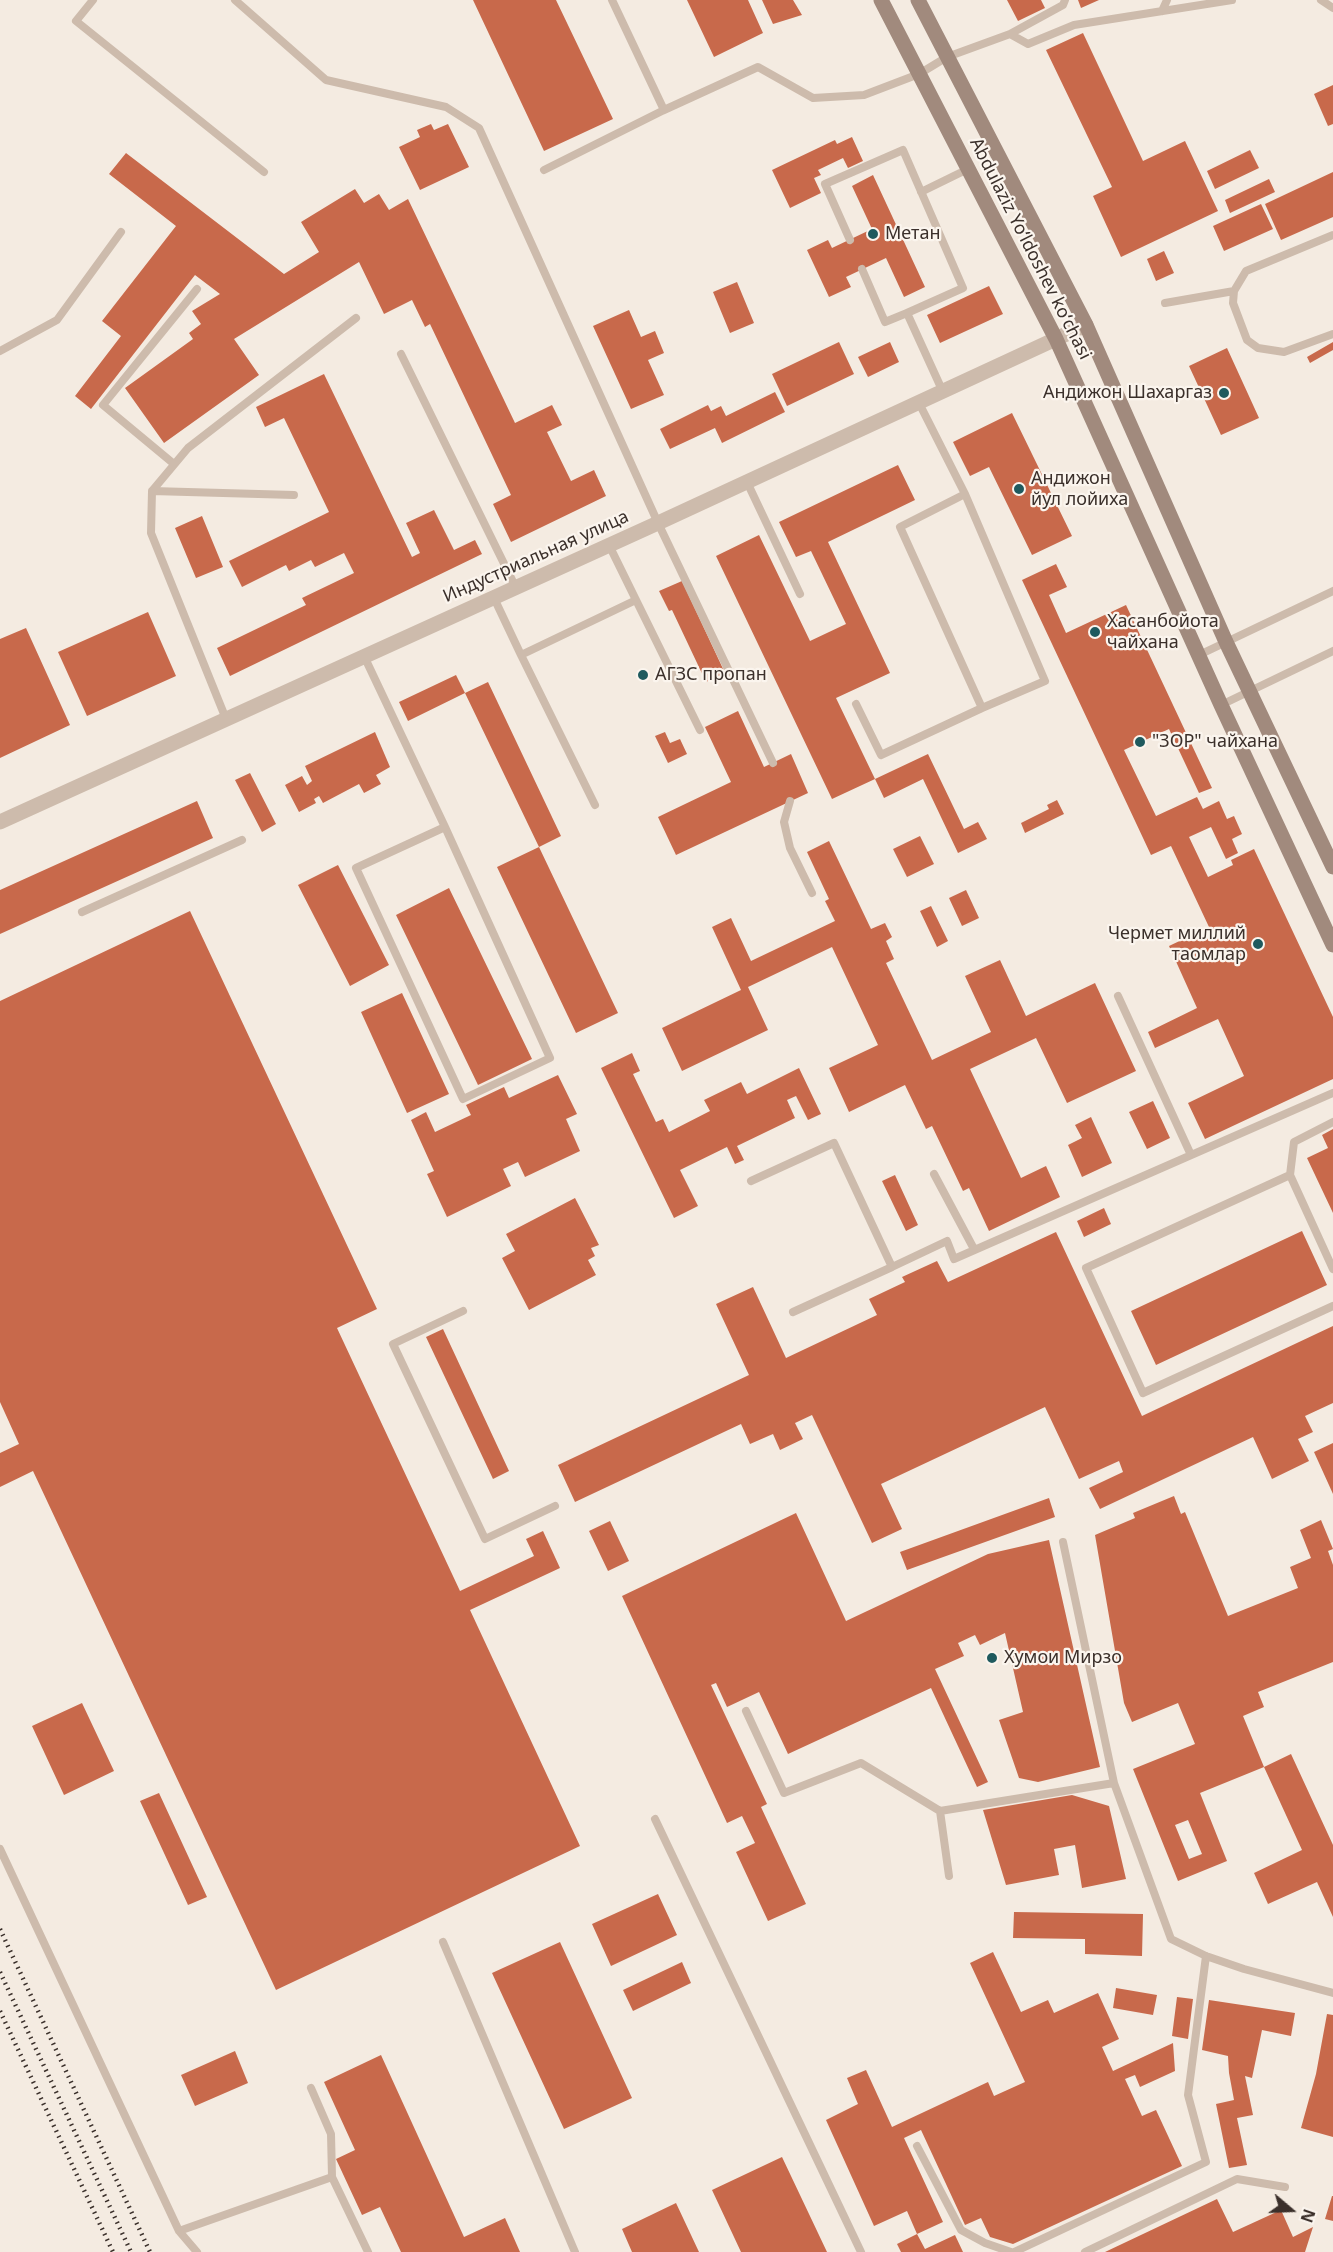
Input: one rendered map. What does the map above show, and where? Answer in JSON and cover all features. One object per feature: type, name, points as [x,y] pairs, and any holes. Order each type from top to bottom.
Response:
[{"type":"main road","name":"Abdulaziz Yoʻldoshev koʻchasi","points":[[881,0],[1056,339],[1221,705],[1333,945]]},
{"type":"main road","name":"Abdulaziz Yoʻldoshev koʻchasi","points":[[918,0],[1086,325],[1226,642],[1333,867]]},
{"type":"street","name":"Индустриальная улица","points":[[0,822],[516,588],[1086,325]]},
{"type":"lane","points":[[93,0],[76,21],[264,172]]},
{"type":"lane","points":[[235,0],[326,80],[446,107],[479,128],[658,523],[773,763]]},
{"type":"lane","points":[[612,0],[664,110]]},
{"type":"lane","points":[[544,170],[664,110],[759,67],[813,98],[864,95],[919,74],[947,57],[1010,34],[1063,5],[1065,0]]},
{"type":"lane","points":[[1162,11],[1167,0]]},
{"type":"lane","points":[[1010,34],[1028,44],[1074,25],[1232,0]]},
{"type":"lane","points":[[1321,0],[1333,8]]},
{"type":"lane","points":[[850,240],[825,184],[903,150],[963,288],[885,322],[862,269]]},
{"type":"lane","points":[[921,192],[968,169]]},
{"type":"lane","points":[[0,351],[57,320],[122,232]]},
{"type":"lane","points":[[1333,235],[1246,271],[1234,291],[1233,303],[1247,340],[1258,348],[1284,352],[1333,334]]},
{"type":"lane","points":[[174,464],[103,405],[197,290]]},
{"type":"lane","points":[[1165,303],[1234,291]]},
{"type":"lane","points":[[907,313],[943,392]]},
{"type":"lane","points":[[226,719],[151,533],[152,491],[188,448],[356,318]]},
{"type":"lane","points":[[401,354],[516,588]]},
{"type":"lane","points":[[856,704],[881,755],[1045,681],[965,494],[919,403]]},
{"type":"lane","points":[[747,482],[800,594]]},
{"type":"lane","points":[[152,491],[294,495]]},
{"type":"lane","points":[[965,494],[900,526],[982,708]]},
{"type":"lane","points":[[609,545],[700,730]]},
{"type":"lane","points":[[1199,655],[1333,591]]},
{"type":"lane","points":[[494,598],[595,805]]},
{"type":"lane","points":[[521,655],[636,600]]},
{"type":"lane","points":[[1221,705],[1333,651]]},
{"type":"lane","points":[[364,656],[445,827],[550,1058],[463,1099],[356,868],[445,827]]},
{"type":"lane","points":[[790,801],[784,822],[790,848],[812,893]]},
{"type":"lane","points":[[82,912],[242,840]]},
{"type":"lane","points":[[1118,996],[1191,1155]]},
{"type":"lane","points":[[793,1312],[947,1241],[954,1259],[1333,1093]]},
{"type":"lane","points":[[1333,1122],[1293,1142],[1290,1175],[1333,1269]]},
{"type":"lane","points":[[751,1181],[834,1143],[892,1268]]},
{"type":"lane","points":[[934,1174],[974,1249]]},
{"type":"lane","points":[[1290,1175],[1086,1268],[1143,1393],[1333,1306]]},
{"type":"lane","points":[[464,1311],[393,1344],[485,1539],[555,1506]]},
{"type":"lane","points":[[1063,1542],[1114,1783],[1172,1939],[1206,1956],[1244,1969],[1333,1993]]},
{"type":"lane","points":[[746,1711],[784,1793],[861,1763],[940,1811],[1114,1783]]},
{"type":"lane","points":[[940,1811],[949,1876]]},
{"type":"lane","points":[[655,1819],[861,2252]]},
{"type":"lane","points":[[0,1849],[179,2231],[197,2252]]},
{"type":"lane","points":[[443,1942],[575,2252]]},
{"type":"lane","points":[[917,2146],[961,2230],[985,2243],[1012,2252],[1206,2162],[1188,2095],[1206,1956]]},
{"type":"lane","points":[[311,2088],[331,2134],[332,2177],[368,2252]]},
{"type":"lane","points":[[179,2231],[332,2177]]},
{"type":"lane","points":[[1085,2252],[1238,2179],[1285,2187]]},
{"type":"building","points":[[473,0],[556,0],[613,119],[544,151]]},
{"type":"building","points":[[687,0],[748,0],[763,33],[714,57]]},
{"type":"building","points":[[762,0],[793,0],[802,15],[773,24]]},
{"type":"building","points":[[1007,0],[1041,0],[1045,8],[1018,21]]},
{"type":"building","points":[[1078,0],[1099,0],[1081,8]]},
{"type":"building","points":[[1083,33],[1143,161],[1185,141],[1218,211],[1121,257],[1093,196],[1112,187],[1046,50]]},
{"type":"building","points":[[1333,85],[1333,124],[1328,126],[1314,94]]},
{"type":"building","points":[[431,124],[434,130],[448,124],[469,167],[420,190],[399,147],[420,137],[417,130]]},
{"type":"building","points":[[852,137],[863,161],[848,168],[843,158],[818,170],[821,175],[814,178],[821,193],[790,208],[772,170],[835,140],[837,144]]},
{"type":"building","points":[[1250,150],[1259,168],[1215,189],[1207,171]]},
{"type":"building","points":[[126,153],[284,274],[319,252],[301,222],[355,189],[364,203],[379,194],[389,210],[408,199],[515,423],[552,405],[562,425],[547,432],[571,481],[594,470],[606,496],[511,542],[493,504],[511,495],[430,324],[425,327],[412,300],[384,314],[359,262],[234,339],[259,375],[164,443],[125,388],[193,339],[189,333],[201,324],[192,311],[220,294],[195,275],[91,409],[75,396],[121,336],[102,321],[176,226],[109,174]]},
{"type":"building","points":[[1333,172],[1333,217],[1281,240],[1265,204]]},
{"type":"building","points":[[873,175],[925,287],[904,297],[886,258],[846,277],[851,287],[829,297],[807,250],[828,240],[832,248],[872,229],[852,186]]},
{"type":"building","points":[[1269,179],[1275,192],[1230,213],[1225,200]]},
{"type":"building","points":[[1261,204],[1273,229],[1224,251],[1213,226]]},
{"type":"building","points":[[1164,251],[1174,273],[1156,281],[1147,259]]},
{"type":"building","points":[[737,282],[754,323],[730,333],[713,292]]},
{"type":"building","points":[[989,286],[1003,314],[940,343],[927,315]]},
{"type":"building","points":[[629,310],[641,337],[655,331],[664,353],[648,360],[664,395],[631,409],[593,326]]},
{"type":"building","points":[[839,342],[854,374],[787,406],[772,374]]},
{"type":"building","points":[[890,342],[899,362],[868,377],[858,357]]},
{"type":"building","points":[[1333,342],[1333,350],[1310,363],[1307,357]]},
{"type":"building","points":[[1227,348],[1259,418],[1221,435],[1189,366]]},
{"type":"building","points":[[324,374],[412,557],[420,553],[406,523],[434,510],[454,550],[475,540],[482,554],[230,676],[217,648],[306,605],[302,598],[354,573],[344,553],[315,567],[311,560],[289,571],[286,565],[242,587],[229,561],[329,512],[284,418],[265,427],[256,407]]},
{"type":"building","points":[[775,392],[785,412],[722,443],[715,428],[670,449],[660,429],[708,405],[711,411],[721,406],[726,416]]},
{"type":"building","points":[[1012,413],[1072,536],[1032,555],[989,467],[970,476],[953,442]]},
{"type":"building","points":[[898,465],[915,500],[828,542],[890,673],[836,698],[875,779],[832,799],[716,556],[759,535],[810,641],[846,624],[811,551],[796,557],[779,522]]},
{"type":"building","points":[[202,516],[223,567],[196,578],[175,528]]},
{"type":"building","points":[[1056,564],[1067,587],[1049,595],[1066,633],[1126,605],[1212,788],[1199,793],[1169,729],[1124,750],[1156,816],[1197,797],[1203,809],[1219,801],[1227,819],[1234,816],[1242,834],[1232,839],[1238,853],[1226,859],[1211,827],[1189,837],[1208,877],[1233,865],[1231,860],[1254,849],[1333,1017],[1333,1079],[1205,1139],[1188,1103],[1244,1076],[1218,1019],[1155,1048],[1148,1032],[1197,1008],[1169,946],[1209,927],[1171,846],[1151,855],[1022,580]]},
{"type":"building","points":[[682,581],[725,673],[706,682],[672,610],[669,611],[659,591]]},
{"type":"building","points":[[148,612],[176,676],[87,716],[58,652]]},
{"type":"building","points":[[26,628],[70,725],[0,758],[0,639]]},
{"type":"building","points":[[456,675],[465,693],[408,721],[399,702]]},
{"type":"building","points":[[488,682],[561,836],[539,847],[465,693]]},
{"type":"building","points":[[738,711],[764,767],[791,754],[808,793],[676,855],[658,817],[731,782],[705,727]]},
{"type":"building","points":[[375,732],[390,767],[376,775],[381,784],[364,793],[359,784],[323,803],[319,796],[314,799],[316,803],[299,812],[285,785],[302,776],[307,785],[312,781],[305,766]]},
{"type":"building","points":[[665,732],[670,743],[680,739],[687,754],[668,763],[655,736]]},
{"type":"building","points":[[928,754],[964,829],[978,822],[987,839],[958,853],[923,779],[884,798],[875,779]]},
{"type":"building","points":[[250,773],[276,824],[262,832],[235,780]]},
{"type":"building","points":[[1057,800],[1064,814],[1025,833],[1021,823],[1049,809],[1047,805]]},
{"type":"building","points":[[197,801],[213,838],[0,934],[0,890]]},
{"type":"building","points":[[920,836],[934,864],[907,877],[893,849]]},
{"type":"building","points":[[829,841],[871,929],[885,923],[892,937],[886,941],[894,959],[886,963],[932,1060],[991,1032],[965,976],[1000,960],[1026,1016],[1095,983],[1136,1071],[1067,1103],[1036,1038],[970,1069],[1021,1178],[1046,1166],[1060,1197],[989,1231],[969,1188],[963,1191],[932,1126],[926,1129],[905,1085],[849,1112],[829,1068],[878,1045],[832,947],[748,987],[768,1030],[682,1071],[662,1028],[741,990],[712,927],[731,918],[751,961],[835,921],[825,901],[829,899],[807,852]]},
{"type":"building","points":[[539,847],[618,1013],[576,1033],[497,867]]},
{"type":"building","points":[[338,865],[389,965],[350,986],[298,885]]},
{"type":"building","points":[[449,888],[532,1059],[478,1085],[396,915]]},
{"type":"building","points":[[966,890],[979,918],[962,926],[949,898]]},
{"type":"building","points":[[931,906],[948,941],[937,947],[920,911]]},
{"type":"building","points":[[190,911],[377,1309],[337,1328],[460,1591],[534,1556],[526,1539],[543,1531],[560,1568],[470,1610],[580,1846],[276,1990],[33,1471],[0,1487],[0,1453],[19,1444],[0,1402],[0,1001]]},
{"type":"building","points":[[402,993],[449,1094],[407,1113],[361,1012]]},
{"type":"building","points":[[632,1053],[640,1071],[633,1074],[656,1122],[663,1119],[669,1132],[710,1111],[704,1100],[741,1082],[747,1094],[799,1068],[821,1114],[808,1120],[796,1096],[787,1100],[795,1118],[737,1146],[744,1160],[735,1164],[727,1147],[680,1170],[698,1206],[674,1218],[601,1068]]},
{"type":"building","points":[[558,1075],[577,1114],[566,1119],[580,1151],[525,1177],[518,1162],[503,1169],[511,1186],[447,1217],[427,1174],[434,1171],[411,1120],[426,1112],[435,1132],[471,1115],[466,1105],[504,1087],[509,1098]]},
{"type":"building","points":[[1153,1101],[1170,1138],[1147,1149],[1129,1112]]},
{"type":"building","points":[[1091,1117],[1112,1163],[1082,1177],[1068,1145],[1082,1138],[1075,1125]]},
{"type":"building","points":[[1333,1129],[1333,1213],[1307,1158],[1328,1148],[1322,1135]]},
{"type":"building","points":[[895,1175],[918,1225],[906,1231],[882,1181]]},
{"type":"building","points":[[575,1198],[599,1245],[591,1248],[595,1256],[588,1260],[596,1275],[529,1310],[502,1258],[515,1251],[506,1234]]},
{"type":"building","points":[[1104,1208],[1111,1224],[1084,1237],[1077,1221]]},
{"type":"building","points":[[1302,1231],[1327,1285],[1156,1365],[1131,1311]]},
{"type":"building","points":[[1056,1232],[1142,1416],[1333,1326],[1333,1403],[1305,1416],[1313,1432],[1298,1439],[1309,1461],[1272,1479],[1253,1437],[1100,1509],[1089,1488],[1123,1472],[1119,1461],[1079,1479],[1045,1407],[881,1484],[902,1529],[872,1543],[812,1415],[795,1423],[803,1439],[780,1450],[773,1434],[750,1444],[741,1424],[575,1502],[558,1465],[749,1375],[716,1304],[753,1287],[786,1358],[877,1315],[869,1299],[905,1282],[902,1277],[937,1261],[948,1282]]},
{"type":"building","points":[[443,1329],[509,1471],[493,1479],[426,1337]]},
{"type":"building","points":[[1333,1443],[1333,1494],[1314,1452]]},
{"type":"building","points":[[1174,1496],[1181,1514],[1185,1512],[1228,1616],[1298,1588],[1290,1567],[1311,1558],[1300,1530],[1321,1520],[1333,1549],[1328,1551],[1333,1565],[1333,1662],[1258,1692],[1264,1707],[1243,1716],[1264,1767],[1200,1793],[1227,1861],[1178,1881],[1133,1769],[1195,1744],[1178,1703],[1132,1722],[1124,1703],[1095,1535],[1135,1518],[1133,1513]],"holes":[[[1188,1820],[1202,1854],[1189,1859],[1175,1825]]]},
{"type":"building","points":[[1049,1498],[1055,1517],[907,1570],[900,1552]]},
{"type":"building","points":[[796,1513],[846,1621],[988,1554],[1049,1540],[1100,1767],[1038,1782],[1019,1778],[999,1720],[1023,1712],[1005,1633],[980,1645],[975,1635],[958,1643],[964,1656],[935,1669],[988,1782],[977,1787],[931,1688],[788,1754],[759,1692],[727,1707],[716,1683],[711,1685],[767,1804],[761,1807],[806,1904],[768,1921],[736,1852],[755,1843],[742,1816],[727,1823],[622,1596]]},
{"type":"building","points":[[610,1521],[629,1561],[608,1571],[589,1531]]},
{"type":"building","points":[[82,1703],[114,1771],[64,1795],[32,1726]]},
{"type":"building","points":[[1291,1754],[1333,1845],[1333,1917],[1317,1882],[1268,1904],[1254,1873],[1302,1850],[1264,1767]]},
{"type":"building","points":[[159,1793],[207,1897],[188,1905],[140,1801]]},
{"type":"building","points":[[1072,1795],[1109,1806],[1126,1879],[1082,1888],[1075,1845],[1054,1849],[1059,1875],[1006,1885],[983,1810]]},
{"type":"building","points":[[658,1894],[677,1935],[611,1966],[592,1924]]},
{"type":"building","points":[[1014,1912],[1143,1914],[1142,1956],[1085,1954],[1085,1939],[1013,1938]]},
{"type":"building","points":[[560,1942],[632,2098],[564,2129],[492,1973]]},
{"type":"building","points":[[993,1952],[1021,2012],[1048,2000],[1054,2013],[1098,1993],[1119,2039],[1102,2047],[1113,2071],[1173,2043],[1175,2071],[1140,2087],[1135,2075],[1125,2079],[1142,2116],[1156,2110],[1182,2166],[1013,2244],[990,2237],[981,2218],[965,2225],[921,2130],[904,2138],[943,2222],[917,2234],[907,2211],[874,2226],[826,2120],[858,2104],[847,2078],[866,2070],[892,2127],[988,2082],[994,2096],[1025,2082],[970,1963]]},
{"type":"building","points":[[682,1962],[691,1983],[633,2011],[623,1990]]},
{"type":"building","points":[[1116,1988],[1157,1995],[1153,2015],[1113,2008]]},
{"type":"building","points":[[1177,1997],[1193,1999],[1188,2039],[1172,2036]]},
{"type":"building","points":[[1209,2000],[1295,2013],[1291,2036],[1262,2030],[1252,2078],[1245,2076],[1253,2115],[1237,2118],[1247,2165],[1229,2168],[1216,2104],[1234,2100],[1228,2056],[1202,2050]]},
{"type":"building","points":[[1327,2014],[1333,2015],[1333,2137],[1301,2128],[1316,2074]]},
{"type":"building","points":[[235,2051],[248,2083],[195,2106],[181,2075]]},
{"type":"building","points":[[381,2055],[464,2237],[505,2218],[520,2252],[401,2252],[380,2207],[362,2215],[336,2159],[355,2150],[324,2082]]},
{"type":"building","points":[[782,2157],[827,2252],[741,2252],[712,2190]]},
{"type":"building","points":[[1333,2196],[1333,2221],[1325,2219]]},
{"type":"building","points":[[1217,2199],[1233,2232],[1281,2210],[1293,2237],[1313,2227],[1305,2252],[1105,2252]]},
{"type":"building","points":[[676,2203],[699,2252],[632,2252],[622,2229]]},
{"type":"building","points":[[917,2234],[925,2249],[955,2235],[963,2252],[901,2252],[897,2244]]},
{"type":"railway","points":[[0,1929],[150,2252]]},
{"type":"railway","points":[[0,1972],[131,2252]]},
{"type":"railway","points":[[0,2011],[113,2252]]},
{"type":"place","name":"Метан","points":[[873,234]]},
{"type":"place","name":"Андижон Шахаргаз","points":[[1224,393]]},
{"type":"place","name":"Андижон йул лойиха","points":[[1019,489]]},
{"type":"place","name":"Хасанбойота чайхана","points":[[1095,632]]},
{"type":"place","name":"АГЗС пропан","points":[[643,675]]},
{"type":"place","name":"\"ЗОР\" чайхана","points":[[1140,742]]},
{"type":"place","name":"Чермет миллий таомлар","points":[[1258,944]]},
{"type":"place","name":"Хумои Мирзо","points":[[992,1658]]}]
